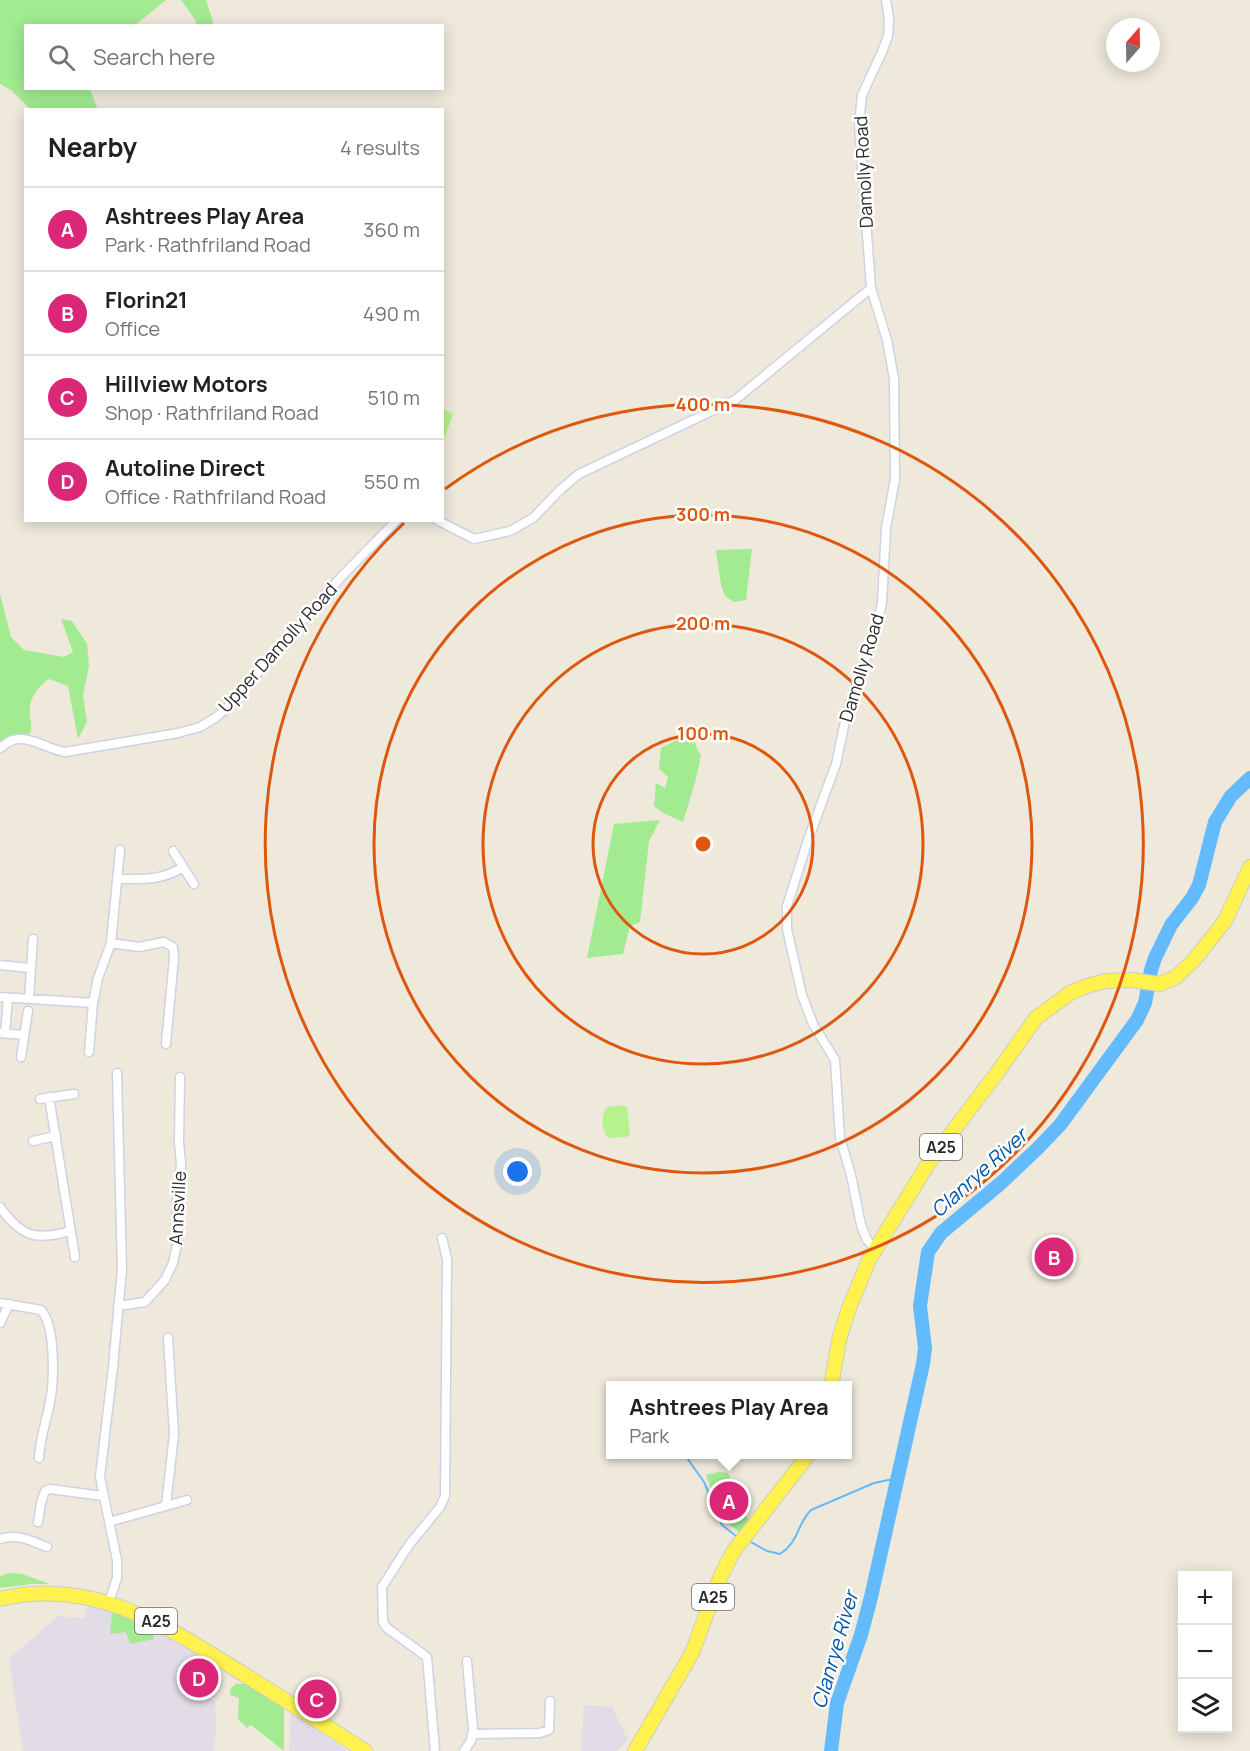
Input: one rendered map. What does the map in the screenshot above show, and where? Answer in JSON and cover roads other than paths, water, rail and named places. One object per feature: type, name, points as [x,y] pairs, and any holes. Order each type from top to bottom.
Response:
[{"type":"main road","name":"A25","points":[[832,1381],[840,1336],[849,1308],[857,1285],[875,1248],[928,1164],[1036,1018],[1070,993],[1087,986],[1105,981],[1165,982],[1176,977],[1194,960],[1224,921],[1250,867]]},
{"type":"main road","name":"A25","points":[[635,1751],[692,1653],[720,1578],[733,1552],[806,1459]]},
{"type":"main road","name":"A25","points":[[0,1599],[35,1594],[59,1594],[109,1602],[133,1611],[168,1628],[365,1751]]},
{"type":"street","name":"Damolly Road","points":[[875,1248],[867,1240],[861,1225],[851,1175],[840,1138],[835,1060],[813,1024],[802,995],[791,953],[787,906],[831,779],[847,712],[876,629],[882,603],[886,528],[895,479],[894,379],[887,340],[871,288],[858,124],[862,94],[888,36],[889,19],[886,0]]},
{"type":"street","points":[[441,522],[474,539],[510,531],[533,518],[579,474],[735,400],[871,288]]},
{"type":"street","name":"Upper Damolly Road","points":[[0,748],[14,739],[37,742],[52,750],[65,752],[201,727],[228,707],[300,622],[396,522]]},
{"type":"street","points":[[89,1052],[93,1003],[98,978],[111,943],[120,850]]},
{"type":"street","points":[[173,852],[194,884]]},
{"type":"street","points":[[118,879],[158,878],[170,875],[183,867]]},
{"type":"street","points":[[29,999],[33,939]]},
{"type":"street","points":[[111,943],[139,947],[164,942],[173,947],[166,1044]]},
{"type":"street","points":[[0,965],[30,968]]},
{"type":"street","points":[[24,1035],[3,1033],[4,998],[93,1003]]},
{"type":"street","points":[[21,1057],[28,1011]]},
{"type":"street","points":[[109,1602],[117,1578],[117,1560],[100,1477],[114,1367],[123,1239],[118,1170],[117,1073]]},
{"type":"street","name":"Annsville","points":[[118,1306],[145,1302],[165,1280],[173,1263],[177,1245],[177,1201],[181,1163],[180,1081],[168,1084]]},
{"type":"street","points":[[74,1094],[44,1098],[56,1136],[75,1257]]},
{"type":"street","points":[[33,1141],[56,1136]]},
{"type":"street","points":[[0,1207],[12,1224],[25,1233],[55,1236],[70,1231]]},
{"type":"street","points":[[435,1751],[427,1658],[387,1628],[383,1622],[382,1587],[409,1545],[440,1507],[445,1496],[447,1259],[442,1238]]},
{"type":"street","points":[[0,1323],[4,1303],[41,1310],[49,1323],[51,1391],[40,1439],[39,1458]]},
{"type":"street","points":[[166,1505],[174,1434],[168,1338]]},
{"type":"street","points":[[38,1522],[45,1491],[50,1489],[104,1496]]},
{"type":"street","points":[[109,1522],[187,1500]]},
{"type":"street","points":[[0,1539],[9,1536],[25,1538],[47,1547]]},
{"type":"street","points":[[464,1751],[473,1734],[466,1661]]},
{"type":"street","points":[[473,1734],[540,1733],[549,1730],[550,1701]]},
{"type":"waterway","name":"Clanrye River","points":[[831,1751],[837,1703],[861,1635],[871,1597],[923,1364],[925,1348],[920,1306],[928,1252],[941,1233],[1001,1183],[1060,1125],[1137,1020],[1145,1003],[1155,958],[1171,925],[1199,885],[1215,822],[1231,796],[1250,778]]},
{"type":"waterway","points":[[688,1459],[704,1482],[722,1525],[736,1536]]},
{"type":"waterway","points":[[749,1541],[767,1551],[780,1554],[791,1544],[811,1510],[874,1483],[898,1478]]},
{"type":"place","name":"Florin21","points":[[1054,1257]]},
{"type":"place","name":"Ashtrees Play Area","points":[[729,1501]]},
{"type":"place","name":"Autoline Direct","points":[[199,1678]]},
{"type":"place","name":"Hillview Motors","points":[[317,1699]]}]
